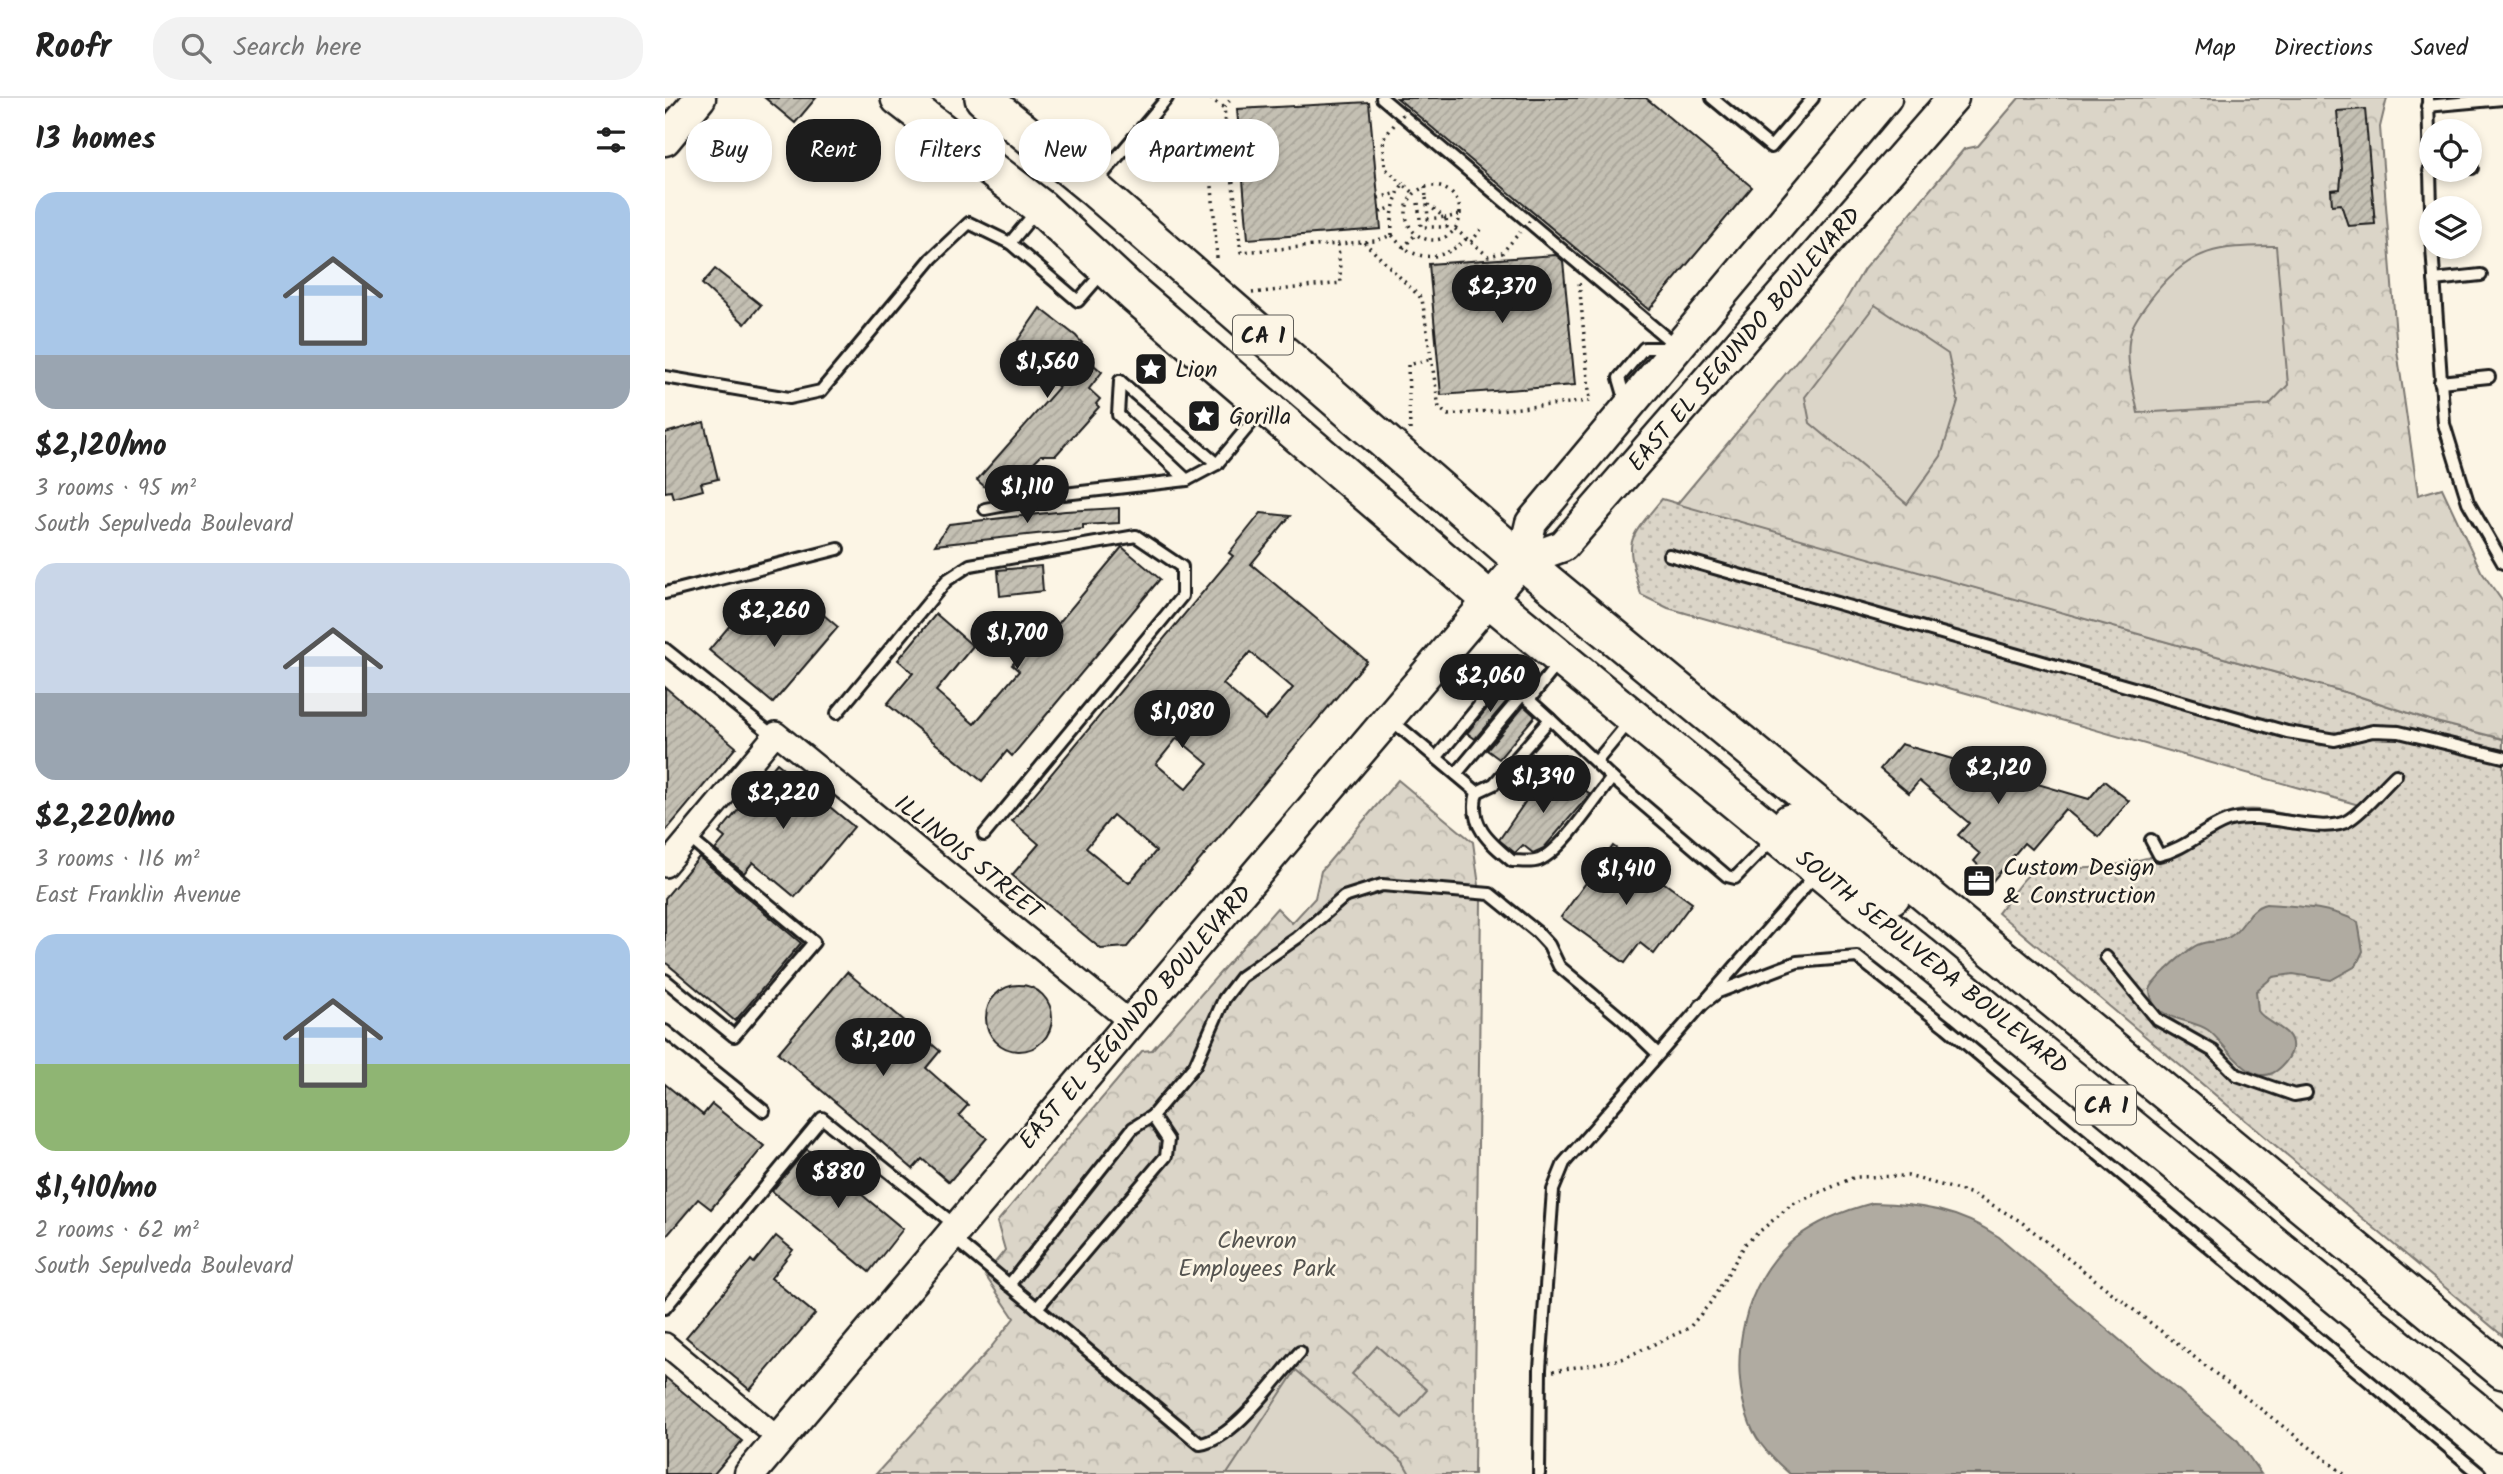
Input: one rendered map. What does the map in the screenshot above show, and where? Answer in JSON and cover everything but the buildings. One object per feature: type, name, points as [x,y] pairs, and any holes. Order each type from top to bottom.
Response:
[{"type":"highway","name":"CA 1","points":[[899,98],[1040,207],[1265,407],[1489,599]]},
{"type":"highway","name":"CA 1","points":[[983,98],[1093,188],[1522,561]]},
{"type":"highway","name":"SOUTH SEPULVEDA BOULEVARD","points":[[1522,561],[2503,1371]]},
{"type":"highway","name":"SOUTH SEPULVEDA BOULEVARD","points":[[1489,599],[2503,1433]]},
{"type":"highway","points":[[1766,827],[1787,820],[1805,830],[1899,900],[1908,902],[1925,892]]},
{"type":"main road","points":[[668,131],[701,98]]},
{"type":"main road","name":"EAST EL SEGUNDO BOULEVARD","points":[[750,1474],[1129,1021],[1522,561],[1531,523],[1614,408],[1678,348],[1886,98]]},
{"type":"main road","name":"EAST EL SEGUNDO BOULEVARD","points":[[1522,561],[1563,546],[1953,98]]},
{"type":"street","points":[[666,862],[775,734]]},
{"type":"street","name":"ILLINOIS STREET","points":[[775,734],[1129,1021]]},
{"type":"street","points":[[665,1344],[779,1439]]},
{"type":"lane","points":[[1093,188],[1167,98]]},
{"type":"lane","points":[[1382,98],[1678,348]]},
{"type":"lane","points":[[1712,98],[1771,147],[1813,98]]},
{"type":"lane","points":[[2428,102],[2503,99]]},
{"type":"lane","points":[[1010,243],[1040,207]]},
{"type":"lane","points":[[665,377],[789,398],[821,391],[932,258],[969,223],[1010,243],[1078,301],[1107,268]]},
{"type":"lane","points":[[2433,259],[2444,424],[2468,502],[2503,563]]},
{"type":"lane","points":[[2434,280],[2481,275]]},
{"type":"lane","points":[[2440,382],[2489,377]]},
{"type":"lane","points":[[1187,480],[1118,415],[1120,382],[1217,464]]},
{"type":"lane","points":[[985,509],[1064,494],[1187,480],[1217,464],[1265,407]]},
{"type":"lane","points":[[837,713],[947,580],[970,565],[1136,536],[1182,567],[1182,596],[984,835]]},
{"type":"lane","points":[[665,593],[838,549]]},
{"type":"lane","points":[[1668,555],[2287,732],[2335,740],[2373,731],[2399,732],[2503,757]]},
{"type":"lane","points":[[665,649],[775,734]]},
{"type":"lane","points":[[1456,774],[1562,659]]},
{"type":"lane","points":[[1436,758],[1497,684],[1508,681],[1612,778],[1727,876],[1735,878],[1766,827]]},
{"type":"lane","points":[[1596,762],[1633,718]]},
{"type":"lane","points":[[1389,719],[1478,792]]},
{"type":"lane","points":[[1550,719],[1494,784],[1478,792],[1474,803],[1482,836],[1512,861],[1539,859],[1556,847],[1612,778]]},
{"type":"lane","points":[[2151,840],[2159,855],[2173,852],[2225,822],[2249,817],[2328,826],[2348,821],[2396,775]]},
{"type":"lane","points":[[665,980],[734,1036],[814,942],[689,838]]},
{"type":"lane","points":[[1539,1474],[1540,1373],[1553,1190],[1564,1163],[1819,870]]},
{"type":"lane","points":[[1009,1285],[1133,1128],[1152,1116],[1195,1065],[1224,999],[1241,977],[1297,938],[1344,897],[1382,885],[1490,894],[1537,932],[1549,945],[1559,966],[1622,1019],[1658,1054]]},
{"type":"lane","points":[[1700,1006],[1718,992],[1797,962],[1857,957],[1946,1027],[2480,1474]]},
{"type":"lane","points":[[2106,957],[2158,1020],[2213,1051],[2237,1075],[2294,1095],[2306,1093]]},
{"type":"lane","points":[[665,1031],[764,1111]]},
{"type":"lane","points":[[1037,1308],[1166,1156],[1168,1140],[1152,1116]]},
{"type":"lane","points":[[665,1308],[823,1118],[953,1231],[1009,1285],[1201,1444],[1215,1442],[1300,1352]]},
{"type":"path","points":[[1210,98],[1224,108]]},
{"type":"path","points":[[1225,119],[1224,108],[1232,98]]},
{"type":"path","points":[[1409,108],[1383,139],[1385,168],[1415,193]]},
{"type":"path","points":[[1212,182],[1217,258]]},
{"type":"path","points":[[1232,182],[1241,252],[1364,242],[1392,235]]},
{"type":"path","points":[[1403,184],[1393,208],[1392,235],[1403,248],[1426,258],[1442,256],[1483,228]]},
{"type":"path","points":[[1437,186],[1453,195],[1459,215],[1455,229],[1441,239],[1432,240],[1415,235],[1406,220],[1406,211],[1415,193],[1425,187],[1437,186]]},
{"type":"path","points":[[1418,203],[1421,228],[1447,227],[1446,218],[1428,219],[1425,187]]},
{"type":"path","points":[[1378,198],[1398,193]]},
{"type":"path","points":[[1427,206],[1444,218],[1459,215]]},
{"type":"path","points":[[1380,212],[1393,208]]},
{"type":"path","points":[[1455,229],[1488,256],[1502,253],[1535,214]]},
{"type":"path","points":[[1403,248],[1415,235]]},
{"type":"path","points":[[1364,242],[1422,299],[1439,408],[1448,415],[1590,401],[1614,408]]},
{"type":"path","points":[[1247,294],[1341,283],[1338,244]]},
{"type":"path","points":[[1578,277],[1590,401]]},
{"type":"path","points":[[1410,430],[1408,365],[1431,359]]},
{"type":"path","points":[[1540,1373],[1622,1359],[1689,1328],[1711,1302],[1746,1244],[1791,1205],[1855,1177],[1908,1176],[1973,1194],[2019,1221],[2344,1474]]},
{"type":"green space","points":[[2019,98],[2387,98],[2380,127],[2397,350],[2418,495],[2442,488],[2481,571],[2503,602],[2503,739],[1677,504],[1843,305],[1864,269],[1964,149],[1978,146]]},
{"type":"green space","points":[[2276,246],[2288,385],[2269,405],[2138,413],[2130,370],[2129,338],[2137,319],[2156,292],[2183,266],[2209,252],[2239,247]]},
{"type":"green space","points":[[1875,305],[1948,354],[1958,401],[1941,456],[1907,504],[1810,423],[1805,397]]},
{"type":"green space","points":[[1662,499],[2503,739],[2503,1336],[1998,913],[2026,877],[2040,867],[2098,867],[2147,858],[2169,848],[2213,820],[2237,811],[2269,811],[2331,819],[2345,815],[2359,805],[1668,608],[1641,595],[1631,552],[1635,535]]},
{"type":"green space","name":"Chevron Employees Park","points":[[1398,780],[1473,842],[1481,900],[1474,1474],[876,1474],[988,1351],[1014,1318],[985,1275],[1005,1250],[997,1222],[1142,1051],[1152,1050],[1277,908],[1292,923],[1315,898],[1321,871]]},
{"type":"green space","points":[[1377,1346],[1427,1390],[1402,1418],[1352,1374]]},
{"type":"green space","points":[[1296,1370],[1403,1462],[1410,1474],[1227,1474]]},
{"type":"shaded area","points":[[2266,904],[2314,908],[2348,917],[2358,922],[2363,951],[2356,966],[2331,980],[2293,974],[2273,977],[2256,991],[2258,1011],[2285,1031],[2292,1042],[2291,1054],[2281,1067],[2271,1074],[2260,1075],[2241,1064],[2208,1030],[2157,1008],[2150,990],[2164,972],[2188,951],[2200,944],[2231,936],[2255,909]]},
{"type":"shaded area","points":[[1873,1203],[1939,1210],[1969,1220],[1999,1237],[2238,1441],[2261,1474],[1790,1474],[1772,1458],[1750,1424],[1740,1375],[1744,1324],[1763,1276],[1796,1238],[1833,1217]]},
{"type":"place","name":"Lion","points":[[1151,369]]},
{"type":"place","name":"Gorilla","points":[[1204,416]]},
{"type":"place","name":"Custom Design & Construction","points":[[1979,881]]}]
